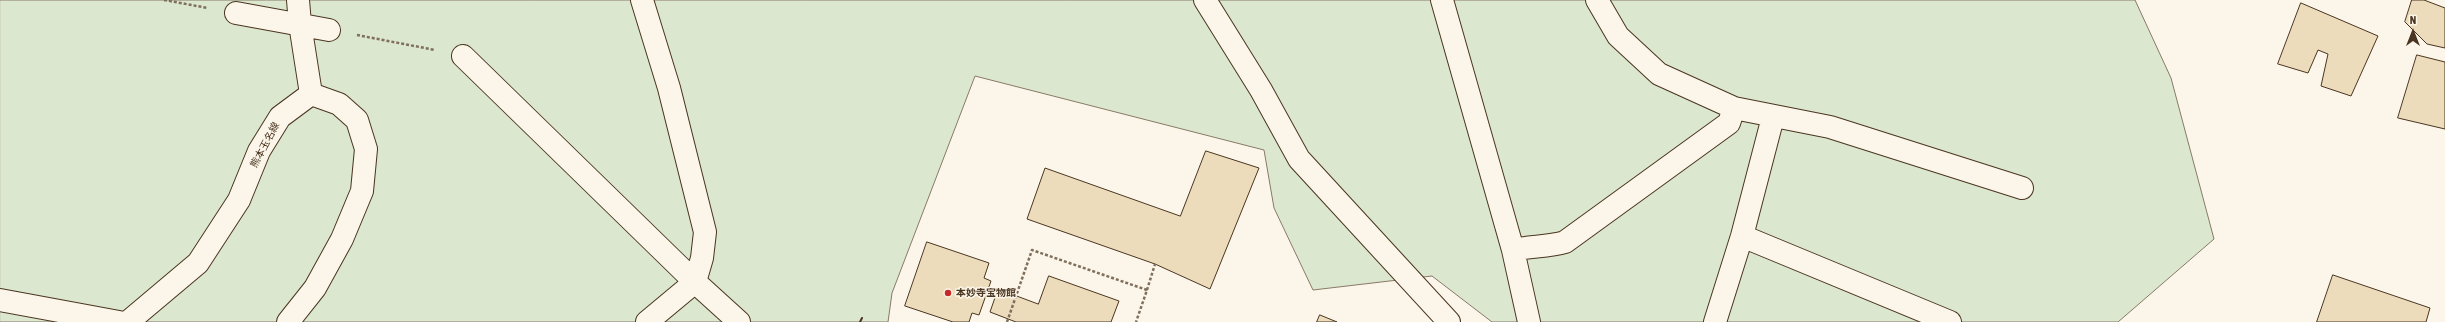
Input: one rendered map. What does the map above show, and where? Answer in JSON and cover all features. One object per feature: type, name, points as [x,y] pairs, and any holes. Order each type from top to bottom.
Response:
[{"type":"street","points":[[288,322],[315,288],[342,239],[362,191],[366,150],[357,120],[339,104],[311,94],[300,24],[298,0]]},
{"type":"street","points":[[642,0],[669,88],[705,232],[702,258],[695,282],[646,322]]},
{"type":"street","points":[[1205,0],[1261,90],[1299,160],[1449,322]]},
{"type":"street","points":[[1442,0],[1513,250],[1528,322]]},
{"type":"street","points":[[1597,0],[1618,36],[1659,74],[1734,108],[1773,117],[1830,127],[2022,188]]},
{"type":"street","points":[[236,13],[329,30]]},
{"type":"street","points":[[463,56],[738,322]]},
{"type":"street","name":"熊本玉名線","points":[[128,322],[198,263],[239,200],[259,151],[280,117],[311,94]]},
{"type":"street","points":[[1513,250],[1528,246],[1551,246],[1565,242],[1729,123],[1734,108]]},
{"type":"street","points":[[1715,322],[1742,236],[1773,117]]},
{"type":"street","points":[[1742,236],[1950,322]]},
{"type":"street","points":[[0,300],[119,322]]},
{"type":"path","points":[[164,0],[236,13]]},
{"type":"path","points":[[329,30],[463,56]]},
{"type":"path","points":[[1007,322],[1032,250],[1147,290]]},
{"type":"path","points":[[1136,322],[1155,264]]},
{"type":"green space","points":[[0,0],[2135,0],[2171,78],[2214,239],[2118,322],[1492,322],[1432,276],[1313,290],[1274,208],[1264,150],[975,76],[892,293],[888,322],[0,322]]},
{"type":"building","points":[[2412,0],[2424,0],[2445,8],[2445,48],[2427,44],[2405,22]]},
{"type":"building","points":[[2301,3],[2378,36],[2351,96],[2321,86],[2328,54],[2318,50],[2308,73],[2278,64]]},
{"type":"building","points":[[2417,55],[2445,62],[2445,129],[2398,118]]},
{"type":"building","points":[[1206,151],[1259,168],[1210,289],[1155,264],[1027,219],[1045,168],[1180,216]]},
{"type":"building","name":"本妙寺宝物館","points":[[927,242],[989,263],[984,278],[991,281],[979,315],[972,313],[969,322],[953,322],[905,306]]},
{"type":"building","points":[[2333,275],[2430,308],[2426,322],[2317,322]]},
{"type":"building","points":[[1049,276],[1119,301],[1111,322],[1016,322],[990,312],[998,289],[1038,304]]},
{"type":"building","points":[[1320,315],[1337,322],[1317,322]]},
{"type":"wall","points":[[860,322],[862,318]]},
{"type":"place","name":"本妙寺宝物館","points":[[948,293]]}]
